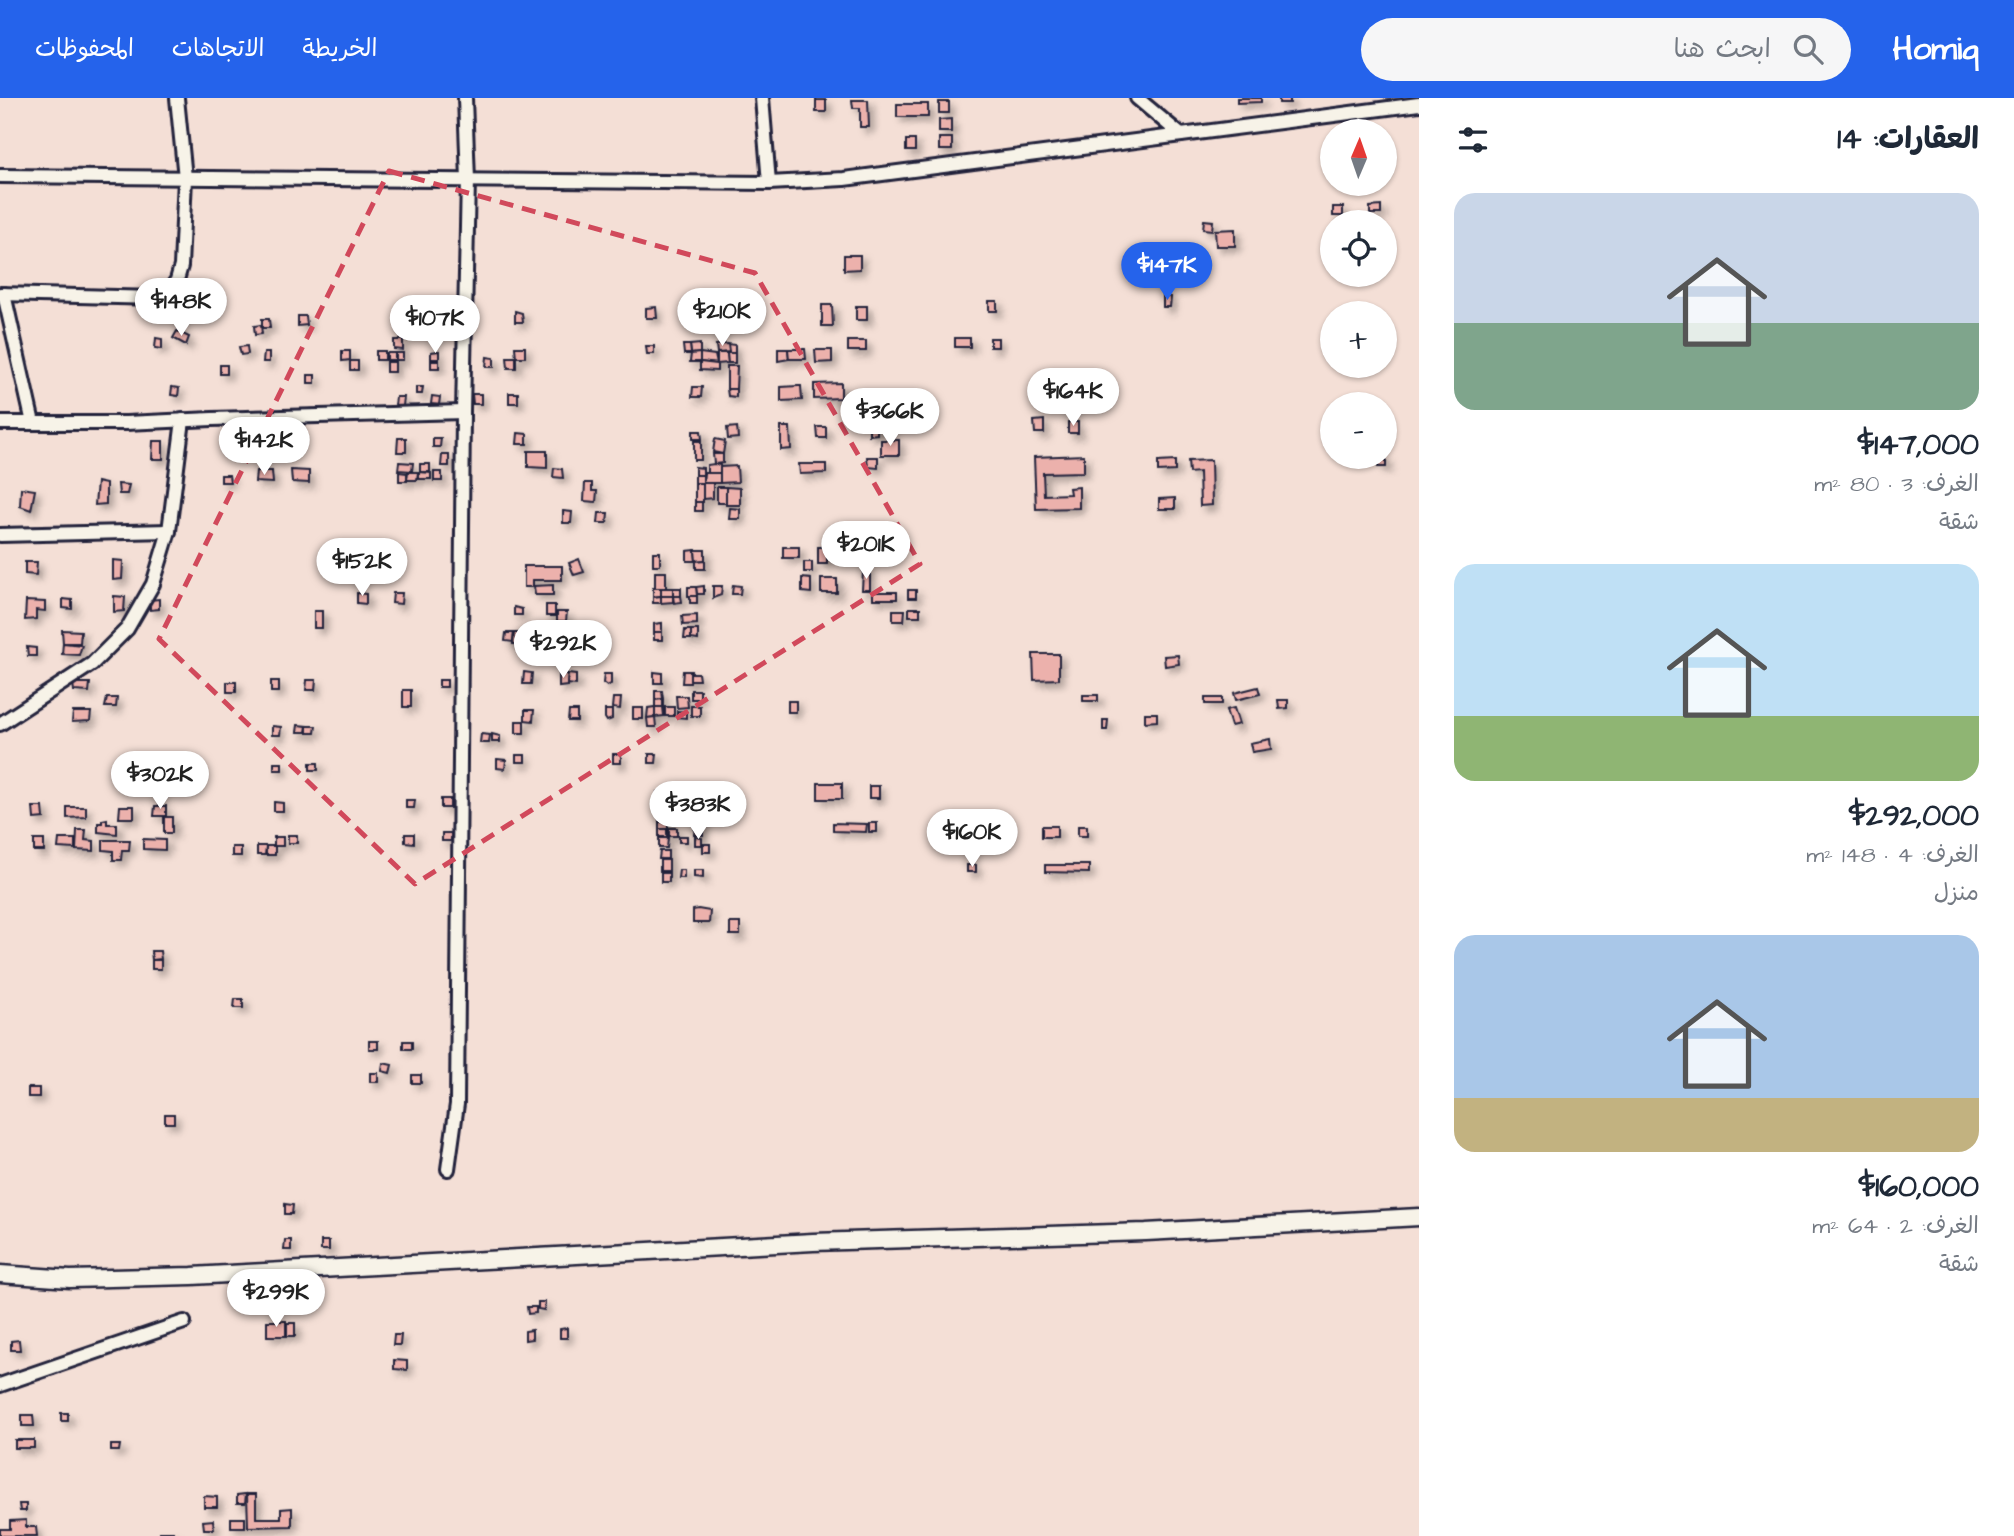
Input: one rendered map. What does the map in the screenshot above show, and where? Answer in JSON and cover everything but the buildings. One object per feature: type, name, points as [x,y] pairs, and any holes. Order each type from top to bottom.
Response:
[{"type":"main road","points":[[0,1274],[70,1279],[192,1276],[813,1242],[1146,1232],[1419,1217]]},
{"type":"street","points":[[33,423],[2,294],[156,298],[169,292],[177,280],[180,266],[186,178],[177,98]]},
{"type":"street","points":[[449,1169],[457,1104],[463,412],[468,180],[465,98]]},
{"type":"street","points":[[762,98],[769,183]]},
{"type":"street","points":[[1137,98],[1181,135]]},
{"type":"street","points":[[0,176],[769,183],[844,179],[1419,104]]},
{"type":"street","points":[[0,423],[126,423],[463,412]]},
{"type":"street","points":[[0,724],[92,664],[127,629],[153,584],[169,531],[183,420]]},
{"type":"street","points":[[0,535],[169,531]]},
{"type":"street","points":[[0,1385],[184,1322]]},
{"type":"highlighted area","points":[[389,171],[755,273],[920,564],[415,884],[159,639]]}]
